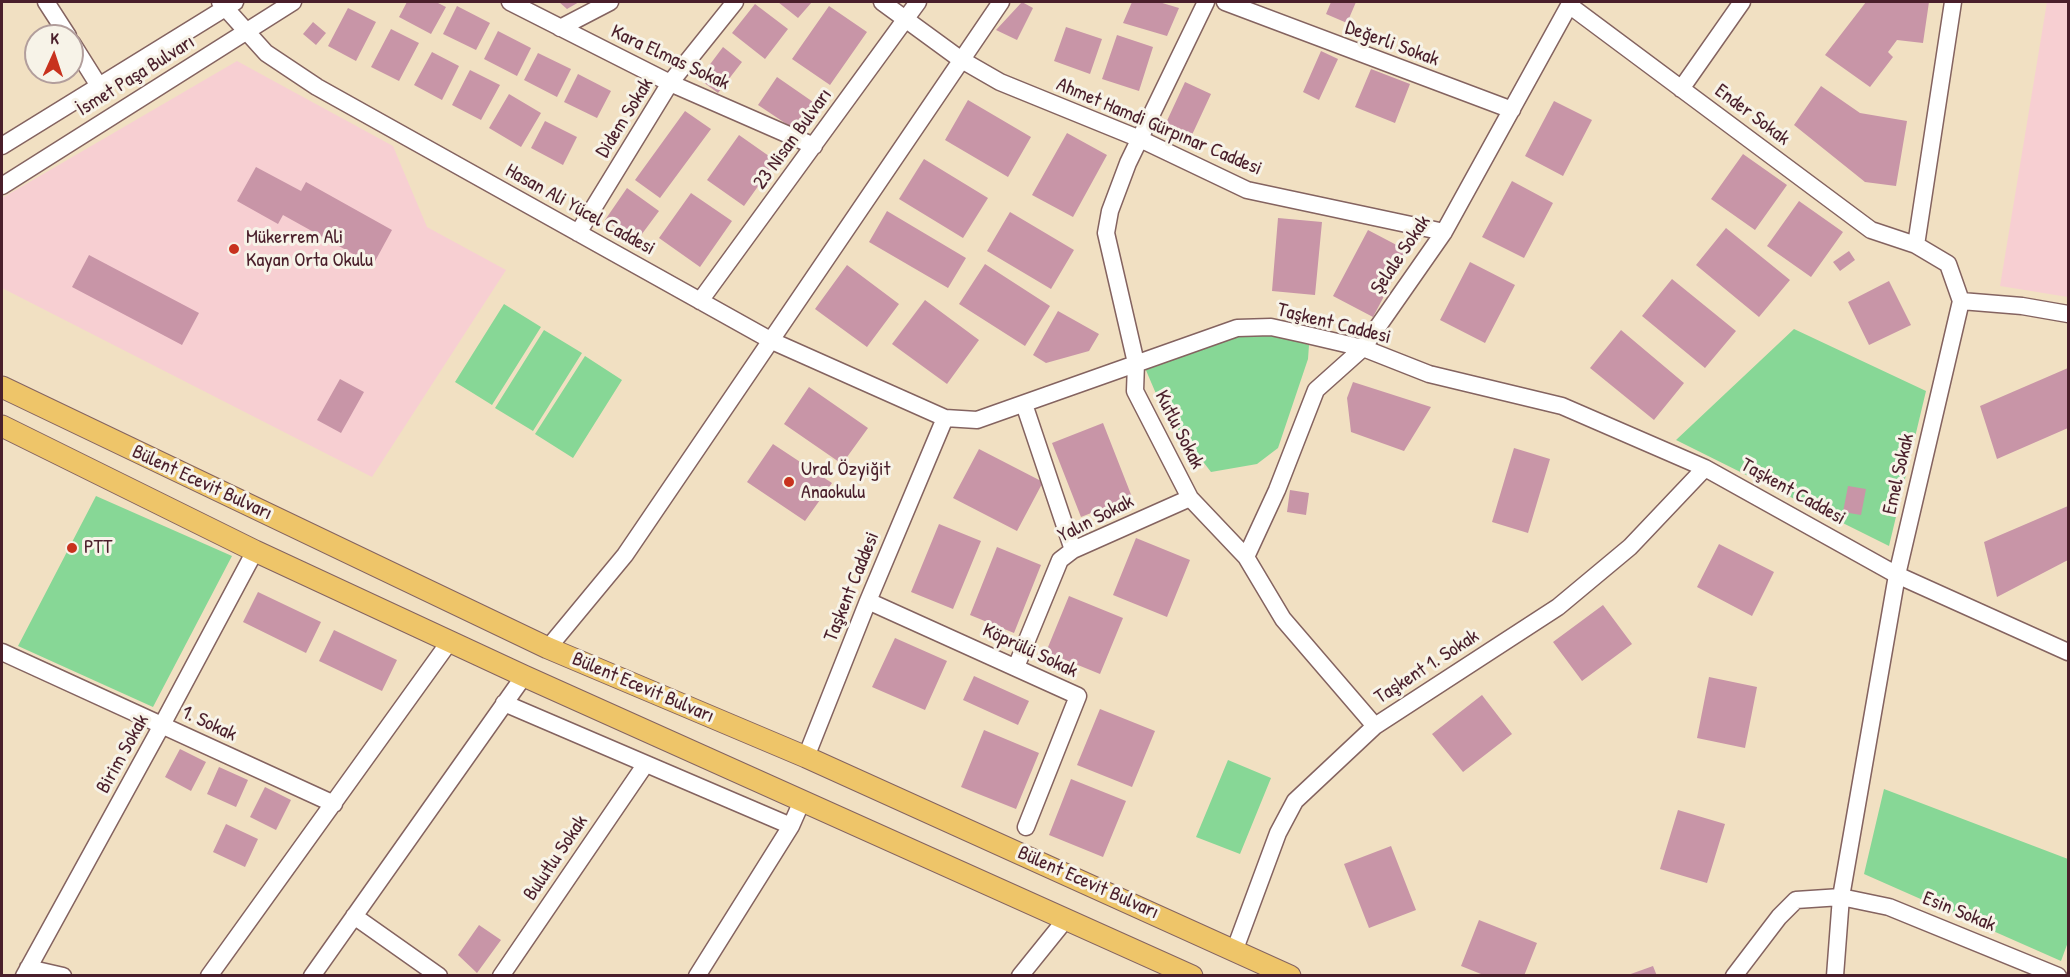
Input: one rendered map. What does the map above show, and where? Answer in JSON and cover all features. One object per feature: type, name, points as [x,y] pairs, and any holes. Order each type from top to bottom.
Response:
[{"type":"main road","name":"Bülent Ecevit Bulvarı","points":[[2,387],[548,648],[806,757],[1290,975]]},
{"type":"main road","name":"Bülent Ecevit Bulvarı","points":[[2,426],[255,551],[524,676],[1192,975]]},
{"type":"street","points":[[46,2],[60,24]]},
{"type":"street","name":"İsmet Paşa Bulvarı","points":[[2,186],[293,2]]},
{"type":"street","name":"Kara Elmas Sokak","points":[[510,2],[670,83],[814,146]]},
{"type":"street","points":[[560,28],[610,2]]},
{"type":"street","name":"Didem Sokak","points":[[578,233],[670,83],[735,2]]},
{"type":"street","name":"Ahmet Hamdi Gürpınar Caddesi","points":[[882,2],[960,59],[1000,82],[1140,139],[1246,190],[1444,232]]},
{"type":"street","name":"23 Nisan Bulvarı","points":[[700,301],[918,2]]},
{"type":"street","points":[[548,648],[625,555],[772,341],[960,59],[1001,2]]},
{"type":"street","name":"Kutlu Sokak","points":[[1206,2],[1140,139],[1110,211],[1106,233],[1136,363],[1135,391],[1190,498],[1246,557],[1283,619],[1375,726]]},
{"type":"street","name":"Değerli Sokak","points":[[1225,2],[1512,110]]},
{"type":"street","points":[[1681,88],[1742,2]]},
{"type":"street","points":[[1953,2],[1916,245],[1948,264],[1961,301],[2022,306],[2068,314]]},
{"type":"street","name":"Şelale Sokak","points":[[1246,557],[1277,490],[1316,390],[1363,348],[1444,232],[1570,3]]},
{"type":"street","name":"Ender Sokak","points":[[1570,3],[1871,231],[1916,245]]},
{"type":"street","name":"İsmet Paşa Bulvarı","points":[[2,146],[227,4]]},
{"type":"street","name":"Hasan Ali Yücel Caddesi","points":[[227,4],[245,32],[266,53],[317,87],[772,341],[945,418]]},
{"type":"street","points":[[84,62],[99,86]]},
{"type":"street","name":"Emel Sokak","points":[[1835,975],[1841,897],[1897,575],[1961,301]]},
{"type":"street","name":"Taşkent Caddesi","points":[[806,757],[868,601],[945,418],[977,420],[1237,328],[1271,327],[1363,348],[1429,374],[1562,406],[1705,468],[1897,575],[2068,652]]},
{"type":"street","points":[[1024,404],[1073,550]]},
{"type":"street","name":"Taşkent 1. Sokak","points":[[1235,949],[1278,833],[1295,801],[1375,726],[1558,607],[1630,547],[1705,468]]},
{"type":"street","name":"Yalın Sokak","points":[[1016,667],[1060,560],[1073,550],[1190,498]]},
{"type":"street","name":"Birim Sokak","points":[[26,972],[255,551]]},
{"type":"street","name":"Köprülü Sokak","points":[[868,601],[1078,696],[1026,827]]},
{"type":"street","points":[[209,975],[450,640]]},
{"type":"street","name":"1. Sokak","points":[[2,652],[334,804]]},
{"type":"street","points":[[312,975],[524,676]]},
{"type":"street","points":[[504,703],[791,826]]},
{"type":"street","name":"Bulutlu Sokak","points":[[501,975],[645,765]]},
{"type":"street","points":[[697,975],[791,826],[802,801]]},
{"type":"street","name":"Esin Sokak","points":[[1734,975],[1779,917],[1796,900],[1841,897],[1889,907],[2058,975]]},
{"type":"street","points":[[354,916],[439,975]]},
{"type":"street","points":[[1020,975],[1066,919]]},
{"type":"street","points":[[26,972],[63,975]]},
{"type":"shaded area","points":[[2047,2],[2068,2],[2068,297],[2000,286]]},
{"type":"shaded area","name":"Mükerrem Ali Kayan Orta Okulu","points":[[237,61],[393,146],[427,227],[506,270],[372,477],[2,288],[2,198]]},
{"type":"green space","points":[[504,304],[541,327],[492,405],[455,382]]},
{"type":"green space","points":[[1794,329],[1926,391],[1889,546],[1676,440]]},
{"type":"green space","points":[[544,330],[582,353],[533,431],[495,408]]},
{"type":"green space","points":[[1272,332],[1309,345],[1308,359],[1278,448],[1257,464],[1211,472],[1163,410],[1145,368],[1238,333]]},
{"type":"green space","points":[[585,356],[622,380],[573,458],[535,434]]},
{"type":"green space","points":[[96,496],[232,556],[153,707],[18,646]]},
{"type":"green space","points":[[1228,760],[1271,778],[1240,854],[1196,837]]},
{"type":"green space","points":[[1884,789],[2068,859],[2068,942],[2061,961],[1864,874]]},
{"type":"building","points":[[407,2],[436,2],[446,7],[431,34],[399,17]]},
{"type":"building","points":[[559,2],[579,2],[567,9]]},
{"type":"building","points":[[778,2],[812,2],[798,18]]},
{"type":"building","points":[[1022,2],[1033,8],[1017,40],[996,30]]},
{"type":"building","points":[[1132,2],[1159,2],[1179,8],[1167,36],[1123,23]]},
{"type":"building","points":[[1331,2],[1356,2],[1347,23],[1326,14]]},
{"type":"building","points":[[1866,2],[1929,2],[1923,43],[1897,40],[1888,52],[1893,57],[1870,87],[1825,55]]},
{"type":"building","points":[[755,4],[788,29],[765,59],[732,33]]},
{"type":"building","points":[[457,6],[490,23],[476,50],[443,34]]},
{"type":"building","points":[[829,6],[867,32],[830,85],[792,59]]},
{"type":"building","points":[[348,8],[376,22],[356,61],[328,46]]},
{"type":"building","points":[[313,22],[326,33],[316,45],[303,34]]},
{"type":"building","points":[[1066,27],[1102,39],[1090,74],[1054,61]]},
{"type":"building","points":[[391,29],[419,43],[399,81],[371,67]]},
{"type":"building","points":[[498,31],[531,48],[517,76],[484,59]]},
{"type":"building","points":[[1117,35],[1153,47],[1139,91],[1102,79]]},
{"type":"building","points":[[723,47],[742,62],[718,93],[699,79]]},
{"type":"building","points":[[1321,51],[1338,59],[1319,100],[1303,92]]},
{"type":"building","points":[[432,52],[459,66],[442,100],[414,85]]},
{"type":"building","points":[[538,53],[571,69],[557,97],[524,80]]},
{"type":"building","points":[[1371,69],[1410,84],[1395,123],[1355,107]]},
{"type":"building","points":[[470,70],[500,85],[481,120],[452,105]]},
{"type":"building","points":[[578,74],[611,91],[597,118],[564,102]]},
{"type":"building","points":[[777,77],[816,104],[797,131],[758,105]]},
{"type":"building","points":[[1185,82],[1211,94],[1191,137],[1165,125]]},
{"type":"building","points":[[1821,86],[1860,113],[1907,121],[1896,186],[1865,182],[1794,125]]},
{"type":"building","points":[[509,94],[541,113],[521,147],[489,128]]},
{"type":"building","points":[[968,100],[1031,137],[1008,177],[945,140]]},
{"type":"building","points":[[1554,101],[1592,120],[1563,176],[1525,156]]},
{"type":"building","points":[[685,111],[711,129],[660,198],[635,180]]},
{"type":"building","points":[[545,121],[577,137],[563,165],[531,148]]},
{"type":"building","points":[[1067,133],[1107,155],[1073,217],[1032,195]]},
{"type":"building","points":[[739,135],[776,161],[744,206],[707,180]]},
{"type":"building","points":[[1743,154],[1787,185],[1755,230],[1711,199]]},
{"type":"building","points":[[924,159],[988,198],[963,238],[899,199]]},
{"type":"building","points":[[256,167],[301,191],[306,182],[392,230],[373,265],[283,215],[278,224],[237,201]]},
{"type":"building","points":[[1512,181],[1553,203],[1524,258],[1482,237]]},
{"type":"building","points":[[627,188],[659,211],[636,242],[605,220]]},
{"type":"building","points":[[691,193],[732,221],[700,267],[659,238]]},
{"type":"building","points":[[1799,201],[1843,232],[1811,277],[1767,246]]},
{"type":"building","points":[[887,211],[966,258],[948,288],[869,242]]},
{"type":"building","points":[[1010,212],[1074,250],[1051,289],[987,251]]},
{"type":"building","points":[[1278,218],[1322,222],[1315,295],[1272,291]]},
{"type":"building","points":[[1726,228],[1790,280],[1759,317],[1696,265]]},
{"type":"building","points":[[1368,230],[1408,251],[1373,317],[1333,296]]},
{"type":"building","points":[[1849,251],[1855,260],[1840,271],[1833,262]]},
{"type":"building","points":[[89,255],[199,313],[182,345],[72,287]]},
{"type":"building","points":[[1470,262],[1515,285],[1485,343],[1440,320]]},
{"type":"building","points":[[985,264],[1050,306],[1025,346],[959,304]]},
{"type":"building","points":[[847,265],[899,304],[867,347],[815,309]]},
{"type":"building","points":[[1672,279],[1736,331],[1705,368],[1642,316]]},
{"type":"building","points":[[1889,281],[1911,325],[1869,345],[1848,302]]},
{"type":"building","points":[[925,300],[979,340],[947,384],[892,344]]},
{"type":"building","points":[[1058,311],[1099,334],[1089,351],[1046,363],[1033,355]]},
{"type":"building","points":[[1621,330],[1684,383],[1654,420],[1590,368]]},
{"type":"building","points":[[2068,368],[2068,428],[1997,459],[1980,406]]},
{"type":"building","points":[[340,379],[364,392],[341,433],[317,420]]},
{"type":"building","points":[[1353,382],[1431,407],[1404,451],[1351,432],[1347,398]]},
{"type":"building","points":[[809,387],[868,428],[842,464],[784,424]]},
{"type":"building","points":[[1103,423],[1132,497],[1081,517],[1052,443]]},
{"type":"building","name":"Ural Özyiğit Anaokulu","points":[[773,444],[832,483],[805,521],[747,482]]},
{"type":"building","points":[[1514,448],[1550,459],[1528,533],[1492,522]]},
{"type":"building","points":[[979,449],[1043,482],[1017,531],[953,498]]},
{"type":"building","points":[[1848,486],[1866,489],[1861,515],[1843,512]]},
{"type":"building","points":[[1290,490],[1309,493],[1306,515],[1287,512]]},
{"type":"building","points":[[2068,506],[2068,560],[1997,597],[1984,542]]},
{"type":"building","points":[[939,524],[981,541],[953,609],[911,592]]},
{"type":"building","points":[[1136,538],[1190,560],[1167,617],[1113,595]]},
{"type":"building","points":[[1719,544],[1774,572],[1752,616],[1697,587]]},
{"type":"building","points":[[997,547],[1041,565],[1014,633],[970,615]]},
{"type":"building","points":[[258,592],[321,622],[306,653],[243,622]]},
{"type":"building","points":[[1069,596],[1123,618],[1100,674],[1046,652]]},
{"type":"building","points":[[1603,605],[1632,644],[1582,681],[1553,642]]},
{"type":"building","points":[[334,630],[397,660],[382,691],[319,661]]},
{"type":"building","points":[[895,638],[947,661],[925,710],[872,687]]},
{"type":"building","points":[[974,676],[1029,701],[1018,725],[963,700]]},
{"type":"building","points":[[1709,677],[1757,687],[1745,748],[1697,738]]},
{"type":"building","points":[[1482,695],[1512,734],[1463,772],[1432,734]]},
{"type":"building","points":[[1100,709],[1155,731],[1132,787],[1077,765]]},
{"type":"building","points":[[984,730],[1039,753],[1016,809],[961,787]]},
{"type":"building","points":[[180,749],[206,762],[191,791],[165,777]]},
{"type":"building","points":[[219,767],[248,780],[236,807],[207,794]]},
{"type":"building","points":[[1071,779],[1126,801],[1103,857],[1049,835]]},
{"type":"building","points":[[265,787],[291,800],[276,830],[250,817]]},
{"type":"building","points":[[1678,810],[1725,824],[1707,883],[1660,869]]},
{"type":"building","points":[[226,824],[258,839],[245,867],[213,852]]},
{"type":"building","points":[[1391,846],[1416,910],[1369,928],[1344,864]]},
{"type":"building","points":[[1479,920],[1537,943],[1524,976],[1486,976],[1461,966]]},
{"type":"building","points":[[479,925],[501,940],[477,973],[458,955]]},
{"type":"building","points":[[1653,966],[1657,976],[1628,976],[1628,975]]},
{"type":"place","name":"Mükerrem Ali Kayan Orta Okulu","points":[[234,249]]},
{"type":"place","name":"Ural Özyiğit Anaokulu","points":[[789,482]]},
{"type":"place","name":"PTT","points":[[72,548]]}]
